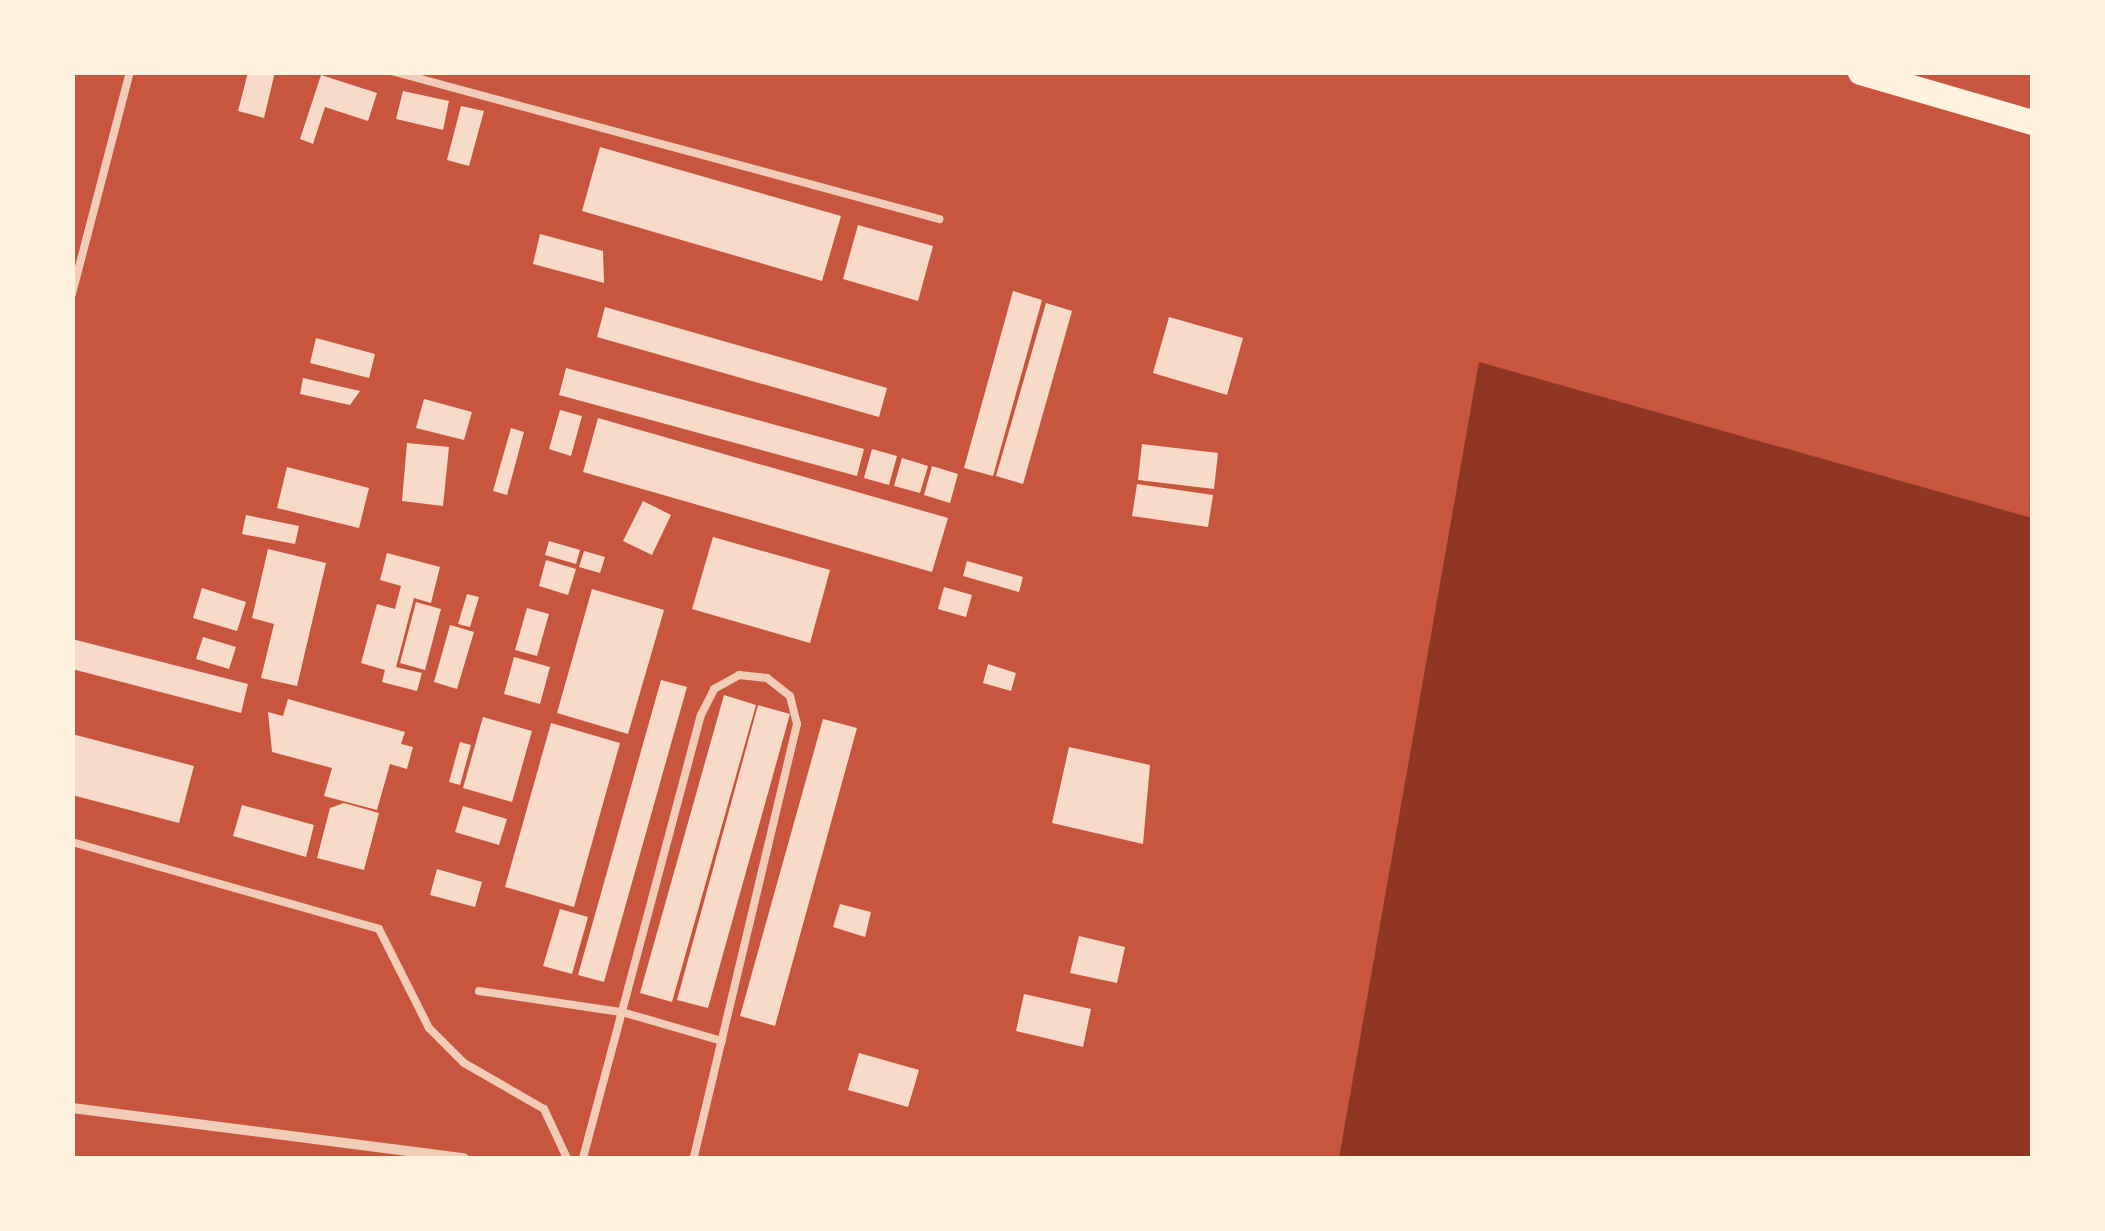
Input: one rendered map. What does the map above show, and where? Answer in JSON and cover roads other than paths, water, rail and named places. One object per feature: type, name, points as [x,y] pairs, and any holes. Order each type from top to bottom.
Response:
[{"type":"highway","points":[[1860,72],[2032,122]]},
{"type":"street","points":[[72,1108],[464,1158]]},
{"type":"lane","points":[[72,294],[130,72]]},
{"type":"lane","points":[[395,72],[939,219]]},
{"type":"lane","points":[[583,1158],[701,715],[714,689],[739,675],[768,678],[790,696],[797,724],[694,1158]]},
{"type":"lane","points":[[72,842],[379,929],[429,1028],[464,1063],[544,1109],[567,1158]]},
{"type":"lane","points":[[479,991],[622,1012],[722,1040]]}]
